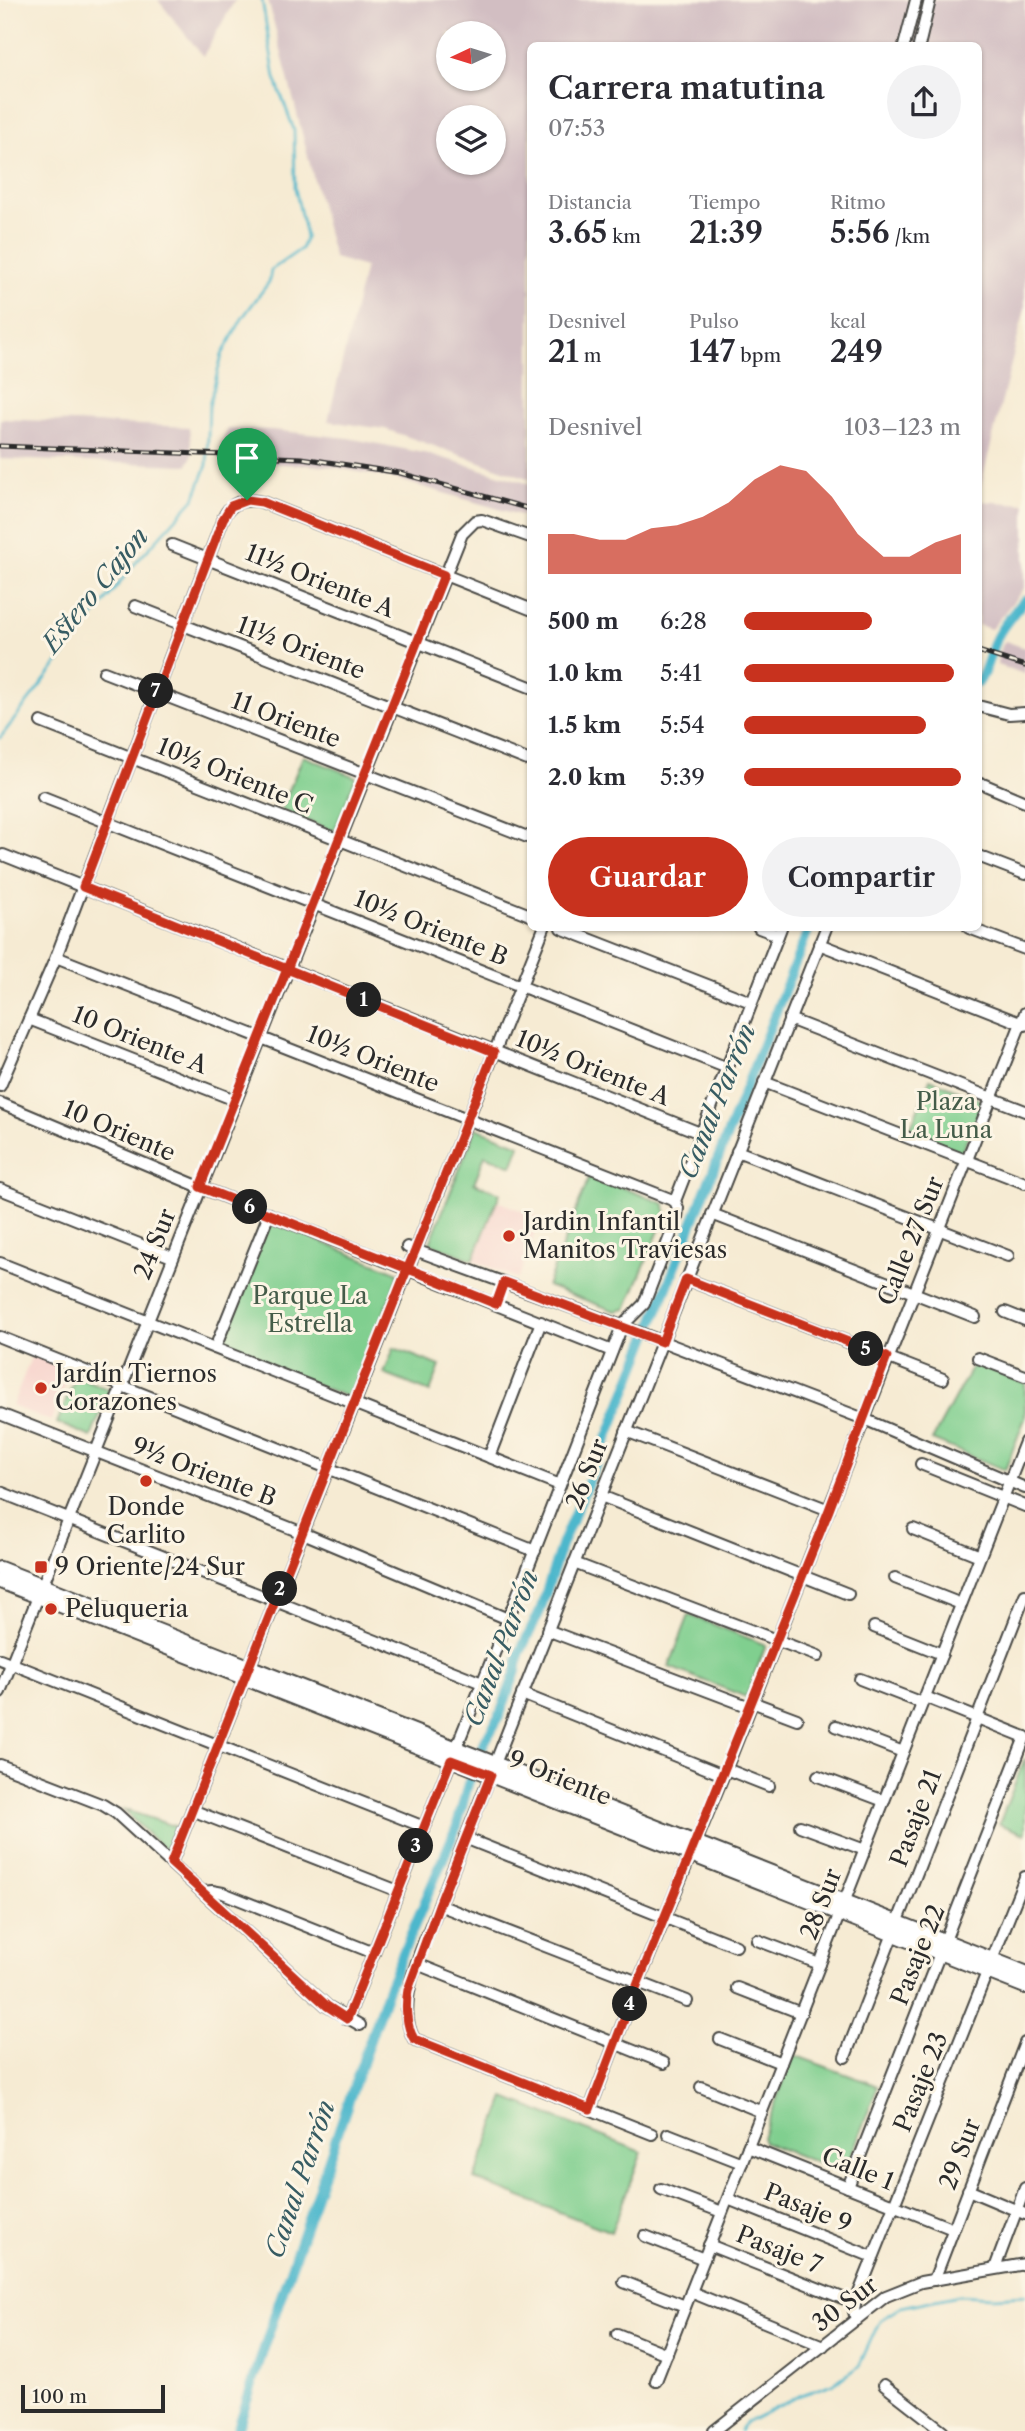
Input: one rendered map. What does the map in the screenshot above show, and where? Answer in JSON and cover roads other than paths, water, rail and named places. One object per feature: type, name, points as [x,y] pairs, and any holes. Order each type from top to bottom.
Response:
[{"type":"street","points":[[905,42],[916,0]]},
{"type":"street","points":[[920,42],[930,0]]},
{"type":"street","points":[[1,1082],[56,957],[225,514],[235,503],[247,500],[262,502],[527,608]]},
{"type":"street","name":"24 Sur","points":[[0,1692],[391,706],[462,534],[475,521],[488,521],[527,536]]},
{"type":"street","name":"11½ Oriente A","points":[[172,545],[527,686]]},
{"type":"street","name":"11½ Oriente","points":[[135,606],[527,760]]},
{"type":"street","name":"11 Oriente","points":[[104,672],[527,837]]},
{"type":"street","points":[[982,707],[1009,714],[1025,713]]},
{"type":"street","name":"10½ Oriente C","points":[[41,722],[527,914]]},
{"type":"street","points":[[982,784],[1025,802]]},
{"type":"street","name":"10½ Oriente B","points":[[43,797],[725,1067]]},
{"type":"street","name":"10½ Oriente A","points":[[3,855],[699,1133]]},
{"type":"street","points":[[982,858],[1025,874]]},
{"type":"street","points":[[171,1863],[408,1269],[411,1249],[543,931]]},
{"type":"street","points":[[569,931],[751,1002]]},
{"type":"street","name":"26 Sur","points":[[347,2019],[424,1827],[460,1757],[482,1683],[622,1326],[644,1304],[677,1218],[675,1200],[699,1133],[779,931]]},
{"type":"street","name":"26 Sur","points":[[590,2109],[414,2039],[409,2031],[407,1998],[490,1769],[626,1431],[657,1340],[686,1279],[825,931]]},
{"type":"street","points":[[977,931],[1025,949]]},
{"type":"street","points":[[819,944],[1024,1020]]},
{"type":"street","name":"10½ Oriente","points":[[56,957],[675,1200]]},
{"type":"street","name":"10 Oriente A","points":[[29,1019],[234,1100]]},
{"type":"street","points":[[789,1019],[1025,1111]]},
{"type":"street","name":"Calle 27 Sur","points":[[590,2109],[614,2043],[829,1510],[965,1160],[1024,1020]]},
{"type":"street","points":[[764,1082],[1025,1183]]},
{"type":"street","name":"10 Oriente","points":[[0,1103],[200,1187],[612,1351]]},
{"type":"street","points":[[737,1151],[1008,1256]]},
{"type":"street","points":[[0,1189],[172,1257]]},
{"type":"street","points":[[215,1348],[269,1214]]},
{"type":"street","points":[[712,1214],[975,1317]]},
{"type":"street","points":[[411,1249],[864,1419],[1025,1488]]},
{"type":"street","points":[[0,1263],[560,1485]]},
{"type":"street","points":[[686,1279],[943,1379]]},
{"type":"street","points":[[496,1304],[504,1282]]},
{"type":"street","points":[[1005,1312],[1025,1320]]},
{"type":"street","points":[[489,1457],[541,1322]]},
{"type":"street","points":[[0,1337],[535,1551]]},
{"type":"street","points":[[978,1358],[1025,1376]]},
{"type":"street","name":"9½ Oriente B","points":[[0,1415],[303,1533],[508,1619]]},
{"type":"street","points":[[626,1431],[829,1510]]},
{"type":"street","name":"28 Sur","points":[[656,2381],[1025,1442]]},
{"type":"street","points":[[921,1464],[1025,1506]]},
{"type":"street","points":[[0,1492],[482,1683]]},
{"type":"street","points":[[600,1496],[848,1594]]},
{"type":"street","points":[[913,1529],[980,1556]]},
{"type":"street","points":[[574,1563],[818,1656]]},
{"type":"street","name":"9 Oriente","points":[[0,1569],[40,1591]]},
{"type":"street","points":[[895,1578],[961,1604]]},
{"type":"street","name":"9 Oriente","points":[[0,1581],[40,1591],[944,1947],[990,1966],[1025,1986]]},
{"type":"street","name":"Pasaje 21","points":[[845,2057],[1025,1595]]},
{"type":"street","points":[[874,1627],[942,1654]]},
{"type":"street","points":[[547,1630],[751,1705],[797,1719]]},
{"type":"street","points":[[0,1659],[424,1827]]},
{"type":"street","points":[[860,1679],[1025,1737]]},
{"type":"street","points":[[522,1694],[725,1772],[769,1786]]},
{"type":"street","points":[[836,1726],[903,1752]]},
{"type":"street","name":"Pasaje 22","points":[[848,2187],[1025,1737]]},
{"type":"street","points":[[0,1765],[110,1809],[327,2006],[360,2025]]},
{"type":"street","points":[[818,1776],[884,1801]]},
{"type":"street","points":[[192,1810],[398,1891]]},
{"type":"street","points":[[800,1826],[865,1850]]},
{"type":"street","points":[[465,1838],[736,1945]]},
{"type":"street","name":"Pasaje 23","points":[[855,2303],[1025,1877]]},
{"type":"street","points":[[203,1892],[223,1893],[374,1953]]},
{"type":"street","points":[[439,1905],[687,2001]]},
{"type":"street","points":[[757,1940],[820,1964]]},
{"type":"street","points":[[418,1964],[664,2063]]},
{"type":"street","name":"9 Oriente","points":[[990,1966],[1025,1973]]},
{"type":"street","points":[[737,1988],[801,2013]]},
{"type":"street","points":[[720,2039],[781,2063]]},
{"type":"street","name":"29 Sur","points":[[934,2280],[1025,2043]]},
{"type":"street","points":[[701,2087],[762,2112]]},
{"type":"street","points":[[590,2109],[652,2134]]},
{"type":"street","points":[[668,2134],[742,2163]]},
{"type":"street","name":"Calle 1","points":[[748,2147],[953,2229]]},
{"type":"street","points":[[995,2268],[1021,2212],[1025,2188]]},
{"type":"street","points":[[661,2189],[722,2212]]},
{"type":"street","points":[[968,2190],[1021,2212]]},
{"type":"street","name":"Pasaje 9","points":[[728,2199],[873,2257]]},
{"type":"street","points":[[645,2236],[704,2259]]},
{"type":"street","name":"Pasaje 7","points":[[709,2245],[855,2303]]},
{"type":"street","name":"30 Sur","points":[[714,2431],[886,2296],[909,2286],[934,2280],[1025,2264]]},
{"type":"street","points":[[624,2282],[685,2306]]},
{"type":"street","points":[[691,2292],[823,2346]]},
{"type":"street","points":[[855,2303],[856,2320]]},
{"type":"street","points":[[617,2334],[667,2354]]},
{"type":"street","points":[[884,2385],[943,2431]]},
{"type":"waterway","name":"Estero Cajon","points":[[0,738],[131,568],[194,499],[207,465],[209,406],[222,355],[243,317],[269,282],[271,270],[301,249],[306,237],[295,188],[294,130],[275,78],[262,0]]},
{"type":"waterway","name":"Canal Parrón","points":[[982,676],[998,635],[1025,600]]},
{"type":"waterway","name":"Canal Parrón","points":[[237,2431],[388,1988],[457,1826],[468,1784],[484,1743],[499,1717],[516,1671],[519,1654],[540,1611],[562,1543],[609,1434],[808,931]]},
{"type":"waterway","points":[[739,2431],[746,2423],[801,2395],[833,2384],[859,2366],[880,2320],[901,2307],[959,2295],[1025,2295]]},
{"type":"railway","points":[[0,446],[302,458],[400,473],[527,508]]},
{"type":"railway","points":[[982,652],[1025,666]]},
{"type":"place","name":"Jardin Infantil Manitos Traviesas","points":[[509,1236]]},
{"type":"place","name":"Jardín Tiernos Corazones","points":[[41,1388]]},
{"type":"place","name":"Donde Carlito","points":[[146,1481]]},
{"type":"place","name":"9 Oriente/24 Sur","points":[[41,1567]]},
{"type":"place","name":"Peluqueria","points":[[51,1609]]},
{"type":"park label","name":"Plaza La Luna","points":[[946,1116]]},
{"type":"park label","name":"Parque La Estrella","points":[[310,1310]]}]
